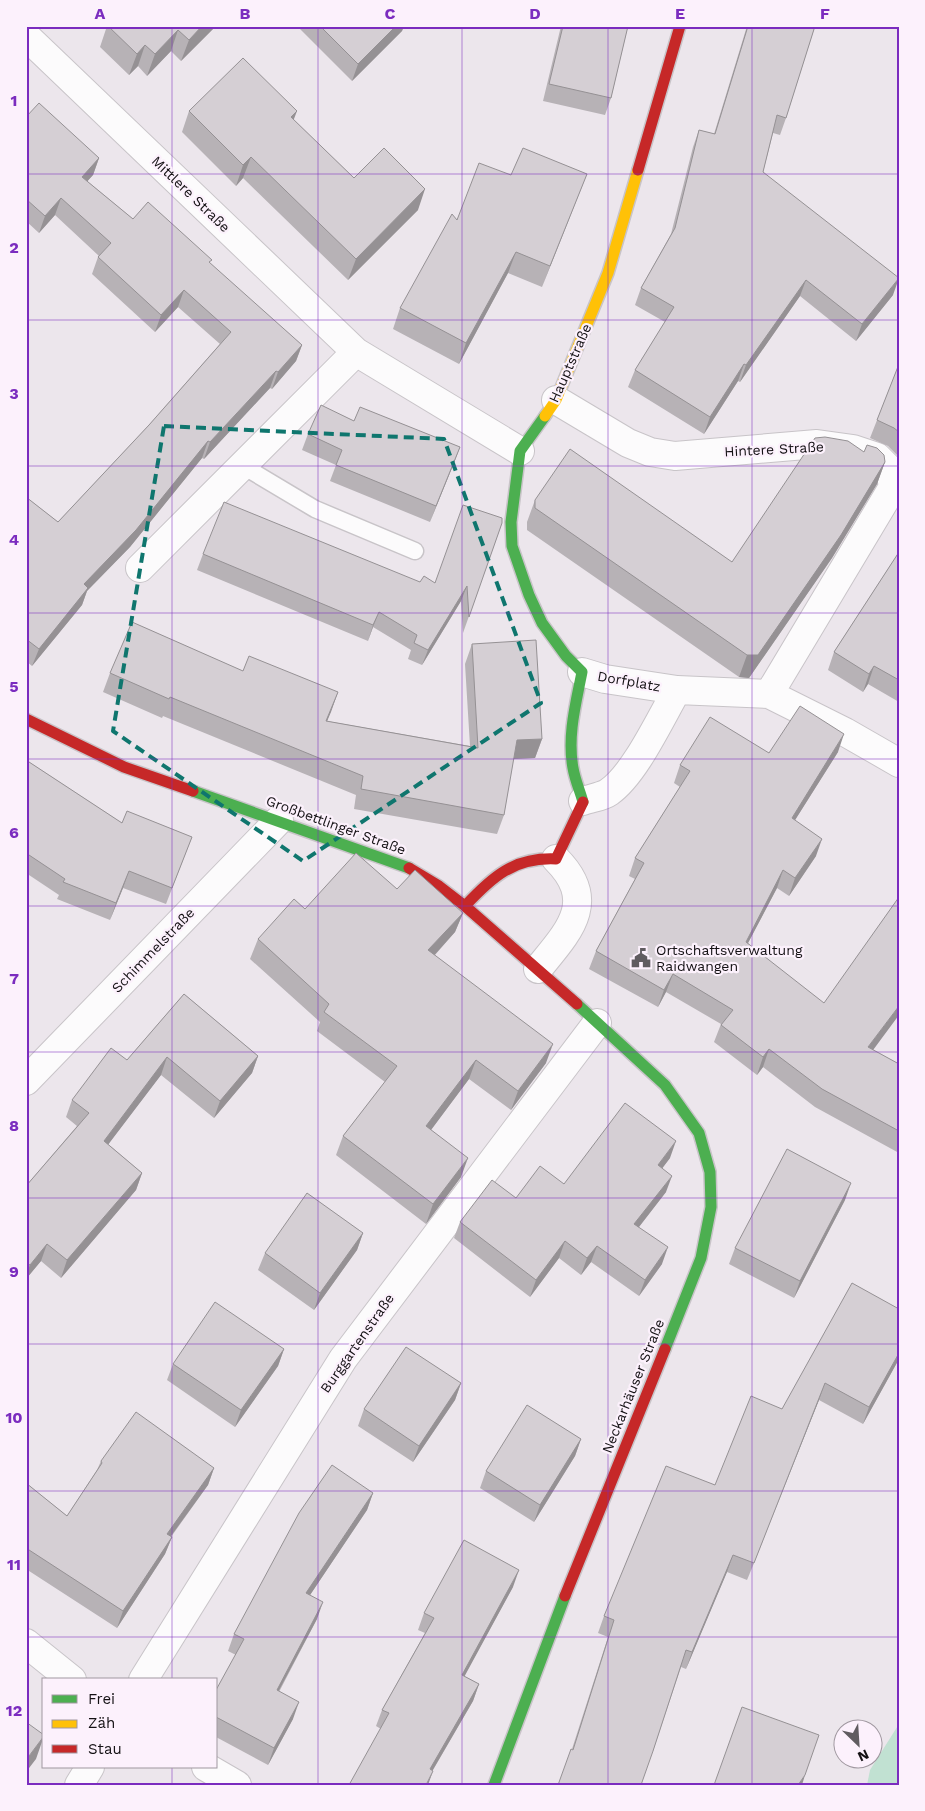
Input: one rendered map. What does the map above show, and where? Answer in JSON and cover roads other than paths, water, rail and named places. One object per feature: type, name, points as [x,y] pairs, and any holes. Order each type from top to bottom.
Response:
[{"type":"street","name":"Hauptstraße","points":[[582,672],[566,656],[542,623],[529,595],[512,546],[511,522],[520,451],[556,400],[608,273],[680,26]]},
{"type":"street","name":"Mittlere Straße","points":[[26,36],[356,352],[520,451]]},
{"type":"street","points":[[140,568],[356,352]]},
{"type":"street","name":"Hintere Straße","points":[[556,400],[628,443],[650,452],[675,456],[817,444],[853,449],[877,457],[890,470],[893,486],[769,694]]},
{"type":"street","points":[[556,859],[583,801],[572,768],[571,729],[582,672]]},
{"type":"street","name":"Dorfplatz","points":[[582,672],[605,679],[677,690],[769,694]]},
{"type":"street","points":[[583,801],[607,794],[622,782],[634,766],[677,690]]},
{"type":"street","points":[[769,694],[845,732],[899,763]]},
{"type":"street","name":"Großbettlinger Straße","points":[[26,719],[124,767],[279,820],[412,869],[439,886],[465,906],[597,1023]]},
{"type":"street","name":"Schimmelstraße","points":[[26,1081],[279,820]]},
{"type":"street","points":[[465,906],[486,882],[506,868],[529,859],[542,857],[556,859],[566,869],[574,882],[578,908],[573,923],[538,969]]},
{"type":"street","name":"Burggartenstraße","points":[[144,1678],[342,1359],[597,1023]]},
{"type":"street","name":"Neckarhäuser Straße","points":[[494,1785],[549,1636],[701,1258],[712,1207],[710,1172],[699,1133],[665,1085],[597,1023]]},
{"type":"street","points":[[26,1643],[70,1678]]},
{"type":"street","points":[[79,1785],[89,1768]]},
{"type":"street","points":[[208,1768],[237,1785]]},
{"type":"lane","points":[[243,466],[315,509],[415,551]]},
{"type":"place","name":"Ortschaftsverwaltung Raidwangen","points":[[641,958]]}]
